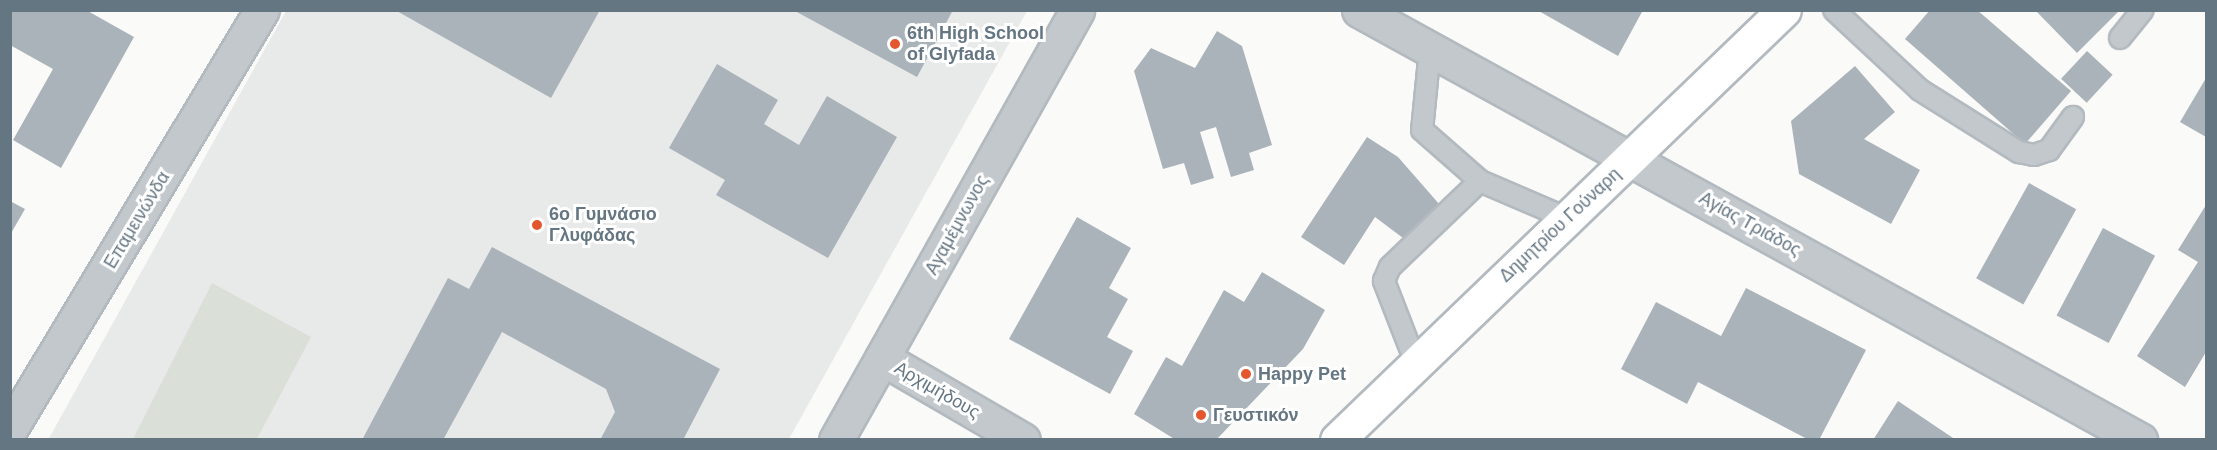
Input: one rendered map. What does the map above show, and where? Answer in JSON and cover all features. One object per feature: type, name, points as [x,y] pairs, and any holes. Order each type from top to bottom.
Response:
[{"type":"main road","name":"Δημητρίου Γούναρη","points":[[1337,440],[1415,361],[1784,10]]},
{"type":"street","name":"Αγαμέμνωνος","points":[[836,440],[1077,10]]},
{"type":"street","name":"Αγίας Τριάδος","points":[[1359,10],[2140,440]]},
{"type":"street","name":"Επαμεινώνδα","points":[[10,429],[262,11]]},
{"type":"street","name":"Αρχιμήδους","points":[[882,358],[1023,440]]},
{"type":"lane","points":[[1834,10],[1920,90],[2019,152],[2034,155],[2049,150],[2073,117]]},
{"type":"lane","points":[[2120,38],[2143,10]]},
{"type":"lane","points":[[1430,49],[1422,130],[1480,181],[1566,218]]},
{"type":"lane","points":[[1415,361],[1384,281],[1390,267],[1480,181]]},
{"type":"shaded area","name":"6ο Γυμνάσιο Γλυφάδας","points":[[286,11],[1027,11],[789,439],[48,440]]},
{"type":"shaded area","points":[[212,283],[311,337],[257,439],[133,439]]},
{"type":"building","points":[[10,10],[86,10],[134,37],[61,168],[13,140],[53,69],[10,45]]},
{"type":"building","points":[[395,10],[600,10],[551,98]]},
{"type":"building","name":"6th High School of Glyfada","points":[[793,10],[953,10],[917,77]]},
{"type":"building","points":[[1537,10],[1643,10],[1618,56]]},
{"type":"building","points":[[1930,10],[1977,10],[2071,91],[2025,144],[1905,39]]},
{"type":"building","points":[[2035,10],[2120,10],[2077,53]]},
{"type":"building","points":[[1217,31],[1242,46],[1272,145],[1249,153],[1254,170],[1231,177],[1216,127],[1200,132],[1214,178],[1191,185],[1184,163],[1163,169],[1134,71],[1151,48],[1195,68]]},
{"type":"building","points":[[2087,51],[2113,75],[2087,103],[2061,79]]},
{"type":"building","points":[[717,64],[778,100],[764,124],[799,145],[827,96],[897,137],[828,258],[716,195],[725,180],[669,148]]},
{"type":"building","points":[[1855,66],[1895,112],[1864,139],[1920,170],[1891,224],[1799,174],[1791,121]]},
{"type":"building","points":[[2206,78],[2206,137],[2180,122]]},
{"type":"building","points":[[1367,137],[1398,157],[1440,205],[1403,238],[1375,217],[1344,265],[1301,237]]},
{"type":"building","points":[[2029,183],[2076,209],[2023,305],[1976,278]]},
{"type":"building","points":[[10,201],[25,209],[10,235]]},
{"type":"building","points":[[2206,205],[2206,352],[2185,387],[2137,356],[2198,262],[2178,250]]},
{"type":"building","points":[[1077,217],[1131,248],[1109,288],[1128,299],[1107,337],[1133,351],[1110,394],[1009,339]]},
{"type":"building","points":[[2103,228],[2155,256],[2109,343],[2057,315]]},
{"type":"building","points":[[492,247],[720,369],[683,440],[600,440],[615,412],[606,389],[502,332],[443,440],[362,440],[448,278],[469,289]]},
{"type":"building","points":[[1262,272],[1325,310],[1303,349],[1216,440],[1176,440],[1134,414],[1166,357],[1182,366],[1224,290],[1244,302]]},
{"type":"building","points":[[1746,288],[1866,350],[1819,440],[1809,440],[1698,382],[1687,404],[1621,369],[1656,302],[1721,336]]},
{"type":"building","points":[[1898,401],[1956,440],[1873,440]]},
{"type":"place","name":"6th High School of Glyfada","points":[[895,44]]},
{"type":"place","name":"6ο Γυμνάσιο Γλυφάδας","points":[[537,225]]},
{"type":"place","name":"Happy Pet","points":[[1246,374]]},
{"type":"place","name":"Γευστικόν","points":[[1201,415]]}]
